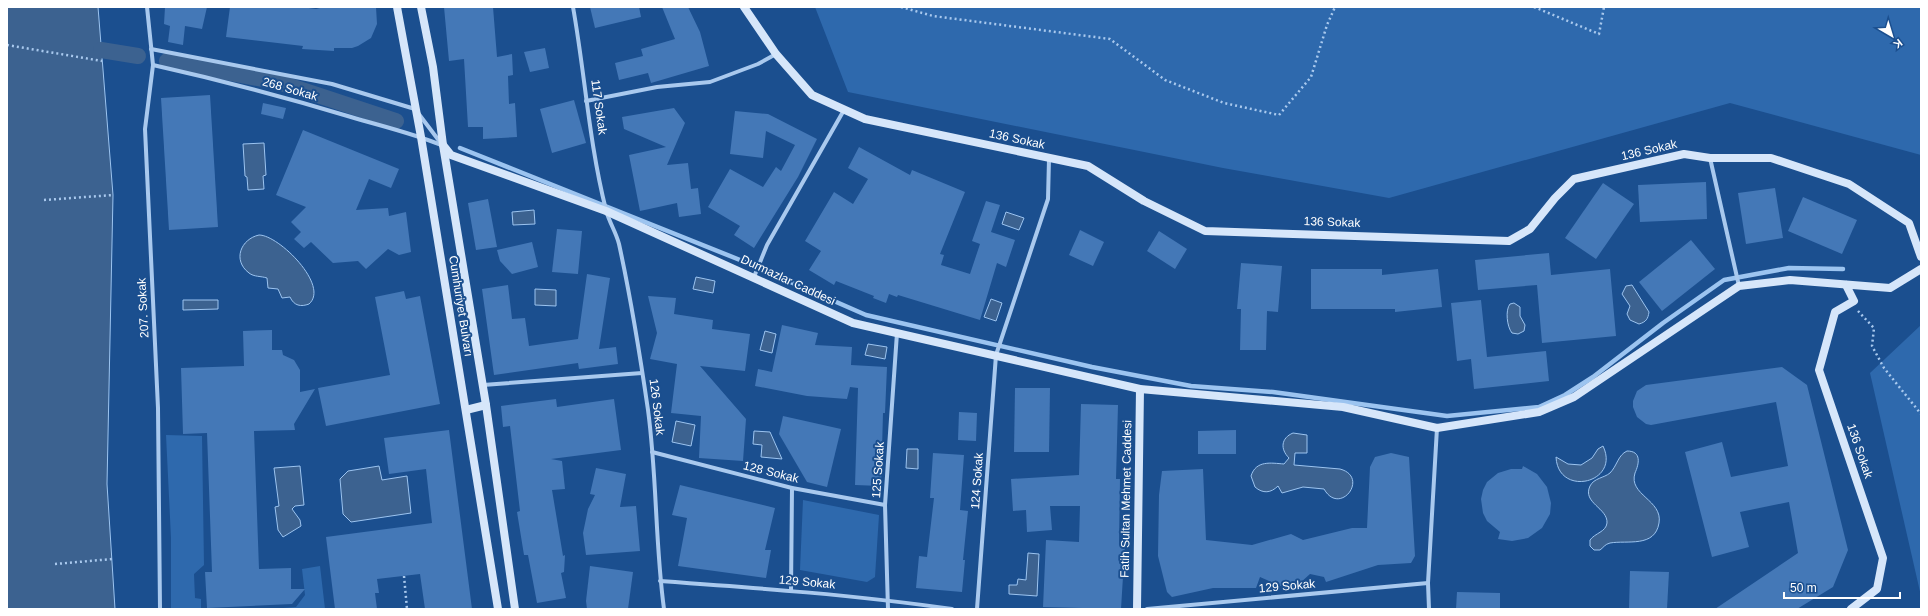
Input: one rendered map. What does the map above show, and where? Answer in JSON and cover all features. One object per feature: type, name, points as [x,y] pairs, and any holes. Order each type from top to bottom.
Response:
[{"type":"street","name":"207. Sokak","points":[[147,7],[153,65],[145,129],[158,408],[160,609]]},
{"type":"street","name":"Cumhuriyet Bulvarı","points":[[396,7],[421,137],[498,609]]},
{"type":"street","name":"Cumhuriyet Bulvarı","points":[[421,7],[433,67],[443,145],[486,405],[514,609]]},
{"type":"street","name":"117 Sokak","points":[[573,7],[583,64],[586,100],[606,211]]},
{"type":"street","name":"136 Sokak","points":[[744,7],[776,54],[812,95],[865,119],[1088,166],[1144,201],[1205,231],[1509,241],[1530,230],[1555,198],[1574,179],[1684,154],[1710,158],[1771,158],[1849,184],[1909,223],[1921,256]]},
{"type":"street","points":[[151,48],[332,84],[415,109],[443,145]]},
{"type":"street","points":[[586,100],[657,87],[710,82],[758,64],[776,54]]},
{"type":"street","name":"268 Sokak","points":[[153,65],[225,81],[421,137],[443,145]]},
{"type":"street","points":[[754,277],[767,245],[845,110]]},
{"type":"street","name":"Durmazlar Caddesi","points":[[443,145],[451,155],[606,211],[853,323],[996,355],[1140,390],[1343,407],[1437,428]]},
{"type":"street","points":[[1710,158],[1739,286]]},
{"type":"street","name":"124 Sokak","points":[[977,609],[996,355],[1048,199],[1049,159]]},
{"type":"street","name":"126 Sokak","points":[[606,211],[618,242],[642,373],[652,452],[660,581],[664,609]]},
{"type":"street","points":[[1429,609],[1428,583],[1437,428],[1539,412],[1574,397],[1739,286],[1790,280],[1890,288],[1921,269]]},
{"type":"street","points":[[1846,285],[1852,302]]},
{"type":"street","name":"136 Sokak","points":[[1851,609],[1877,588],[1882,558],[1819,370],[1835,312],[1852,302]]},
{"type":"street","name":"125 Sokak","points":[[888,609],[889,600],[885,505],[897,333]]},
{"type":"street","points":[[482,385],[642,373]]},
{"type":"street","name":"Fatih Sultan Mehmet Caddesi","points":[[1137,609],[1140,390]]},
{"type":"street","points":[[466,410],[486,405]]},
{"type":"street","name":"128 Sokak","points":[[652,452],[792,488],[885,505]]},
{"type":"street","points":[[791,590],[792,488]]},
{"type":"street","name":"129 Sokak","points":[[660,581],[791,590],[889,600],[952,609]]},
{"type":"street","name":"129 Sokak","points":[[1147,609],[1428,583]]},
{"type":"path","points":[[901,7],[933,16],[1110,39],[1165,80],[1224,103],[1279,115],[1311,77],[1327,25],[1335,7]]},
{"type":"path","points":[[1534,7],[1599,34],[1604,7]]},
{"type":"path","points":[[7,45],[102,61]]},
{"type":"path","points":[[44,200],[113,195]]},
{"type":"path","points":[[1852,302],[1874,328],[1872,346],[1884,368],[1921,414]]},
{"type":"path","points":[[55,564],[112,559]]},
{"type":"path","points":[[404,576],[407,609]]},
{"type":"shaded area","points":[[7,7],[98,7],[113,195],[107,484],[115,609],[7,609]]},
{"type":"shaded area","points":[[815,7],[1921,7],[1921,155],[1730,103],[1389,198],[1223,168],[848,92]]},
{"type":"shaded area","points":[[264,143],[266,175],[263,176],[264,189],[248,190],[247,177],[245,176],[243,144]]},
{"type":"shaded area","points":[[534,210],[535,224],[513,225],[512,212]]},
{"type":"shaded area","points":[[1006,212],[1024,218],[1019,230],[1002,224]]},
{"type":"shaded area","points":[[259,235],[268,237],[278,243],[289,252],[308,274],[313,286],[314,296],[309,304],[298,305],[290,297],[282,298],[278,289],[268,288],[267,278],[255,276],[244,268],[240,256],[243,245],[253,237]]},
{"type":"shaded area","points":[[696,277],[715,281],[713,293],[693,289]]},
{"type":"shaded area","points":[[1632,285],[1649,312],[1646,320],[1639,324],[1630,320],[1627,314],[1630,306],[1622,294],[1626,286]]},
{"type":"shaded area","points":[[535,289],[556,290],[556,306],[535,305]]},
{"type":"shaded area","points":[[991,299],[1002,303],[996,321],[984,317]]},
{"type":"shaded area","points":[[183,300],[218,300],[218,309],[183,310]]},
{"type":"shaded area","points":[[1514,303],[1520,307],[1520,316],[1525,325],[1524,331],[1518,334],[1512,333],[1507,318],[1508,307],[1510,304]]},
{"type":"shaded area","points":[[1921,325],[1921,596],[1870,373]]},
{"type":"shaded area","points":[[765,331],[776,334],[772,353],[760,350]]},
{"type":"shaded area","points":[[868,344],[887,347],[885,359],[865,355]]},
{"type":"shaded area","points":[[676,421],[695,425],[691,446],[672,442]]},
{"type":"shaded area","points":[[754,431],[770,432],[782,459],[761,457],[762,445],[753,444]]},
{"type":"shaded area","points":[[1293,433],[1307,435],[1307,453],[1295,453],[1294,465],[1340,469],[1349,473],[1352,479],[1352,486],[1344,497],[1337,499],[1331,497],[1324,489],[1303,487],[1282,493],[1278,486],[1267,492],[1261,491],[1255,487],[1251,476],[1256,467],[1264,464],[1284,464],[1289,458],[1284,451],[1283,444],[1286,438]]},
{"type":"shaded area","points":[[166,435],[202,436],[204,565],[194,574],[195,598],[201,599],[201,609],[171,609],[171,538]]},
{"type":"shaded area","points":[[1603,446],[1606,459],[1604,469],[1597,477],[1587,481],[1576,481],[1567,478],[1559,470],[1556,457],[1568,464],[1581,465],[1592,458],[1598,449]]},
{"type":"shaded area","points":[[907,449],[918,449],[918,469],[906,468]]},
{"type":"shaded area","points":[[1627,451],[1635,453],[1637,456],[1638,466],[1634,481],[1636,487],[1656,509],[1659,515],[1659,523],[1656,531],[1646,540],[1610,543],[1605,545],[1600,550],[1594,550],[1590,546],[1590,540],[1605,528],[1607,523],[1604,513],[1589,497],[1588,492],[1590,486],[1594,481],[1608,475],[1622,455]]},
{"type":"shaded area","points":[[300,466],[304,505],[295,506],[292,509],[300,520],[301,526],[283,537],[278,530],[275,507],[279,506],[274,468]]},
{"type":"shaded area","points":[[379,466],[382,480],[407,476],[411,513],[351,522],[343,514],[340,479],[348,471]]},
{"type":"shaded area","points":[[803,500],[879,515],[875,577],[867,582],[800,570]]},
{"type":"shaded area","points":[[1028,553],[1039,554],[1037,596],[1009,594],[1009,585],[1017,585],[1018,579],[1026,580]]},
{"type":"shaded area","points":[[320,566],[325,609],[270,609],[296,607],[305,595],[302,569]]},
{"type":"building","points":[[165,7],[207,7],[202,29],[185,26],[183,45],[168,42],[170,26],[164,24]]},
{"type":"building","points":[[230,7],[301,7],[316,9],[324,7],[376,7],[377,24],[371,38],[352,48],[334,48],[334,51],[302,49],[303,46],[226,37]]},
{"type":"building","points":[[444,7],[493,7],[497,57],[512,54],[513,75],[508,76],[509,104],[515,103],[517,137],[483,139],[483,127],[468,127],[464,59],[449,61]]},
{"type":"building","points":[[590,7],[639,7],[641,17],[595,28]]},
{"type":"building","points":[[662,7],[688,7],[700,32],[709,66],[651,83],[648,73],[619,80],[615,63],[643,56],[641,49],[675,39]]},
{"type":"building","points":[[545,48],[549,68],[530,72],[524,52]]},
{"type":"building","points":[[210,95],[218,227],[169,230],[161,98]]},
{"type":"building","points":[[574,100],[586,143],[552,153],[540,109]]},
{"type":"building","points":[[263,103],[286,108],[283,119],[261,114]]},
{"type":"building","points":[[674,108],[685,123],[667,165],[688,163],[691,189],[698,188],[701,214],[679,217],[677,203],[640,211],[629,155],[666,147],[624,129],[622,117]]},
{"type":"building","points":[[735,111],[768,114],[817,139],[798,177],[754,248],[734,235],[740,226],[708,207],[730,169],[763,187],[776,167],[781,171],[795,145],[766,131],[763,158],[730,154]]},
{"type":"building","points":[[303,130],[399,169],[391,188],[369,179],[356,210],[388,208],[389,216],[406,212],[411,252],[399,255],[388,249],[366,269],[358,261],[333,263],[311,242],[304,248],[294,239],[301,232],[291,222],[306,207],[276,195]]},
{"type":"building","points":[[859,147],[910,175],[912,170],[965,192],[940,254],[944,255],[941,265],[970,274],[980,244],[972,241],[986,201],[1000,205],[991,232],[1015,240],[1006,267],[997,263],[980,320],[898,295],[897,297],[889,294],[886,303],[873,298],[874,296],[836,281],[834,285],[809,270],[821,251],[805,241],[834,192],[853,204],[868,179],[848,168]]},
{"type":"building","points":[[1706,182],[1707,219],[1640,222],[1638,185]]},
{"type":"building","points":[[1603,183],[1634,204],[1596,259],[1565,238]]},
{"type":"building","points":[[1775,188],[1783,238],[1746,244],[1738,193]]},
{"type":"building","points":[[1803,197],[1857,220],[1842,254],[1788,231]]},
{"type":"building","points":[[488,199],[497,247],[476,250],[468,203]]},
{"type":"building","points":[[557,229],[582,231],[578,274],[552,272]]},
{"type":"building","points":[[1080,230],[1104,242],[1093,266],[1069,255]]},
{"type":"building","points":[[1159,231],[1187,249],[1175,269],[1147,251]]},
{"type":"building","points":[[1691,240],[1715,269],[1662,311],[1639,282]]},
{"type":"building","points":[[532,242],[538,267],[512,274],[500,261],[497,250]]},
{"type":"building","points":[[1549,253],[1551,275],[1610,269],[1616,336],[1542,343],[1537,285],[1478,290],[1475,260]]},
{"type":"building","points":[[1241,263],[1282,266],[1278,312],[1267,311],[1266,350],[1240,350],[1241,309],[1237,309]]},
{"type":"building","points":[[1311,269],[1382,269],[1382,275],[1438,269],[1442,307],[1395,312],[1395,309],[1311,309]]},
{"type":"building","points":[[587,274],[610,278],[599,349],[616,347],[618,364],[579,369],[578,363],[494,375],[482,289],[508,285],[512,319],[525,318],[529,346],[578,339]]},
{"type":"building","points":[[404,291],[406,299],[420,296],[440,404],[326,426],[318,388],[390,375],[375,297]]},
{"type":"building","points":[[648,296],[676,298],[674,314],[713,320],[712,329],[750,334],[745,371],[700,366],[746,419],[743,461],[699,458],[701,416],[671,413],[677,364],[650,359],[657,333]]},
{"type":"building","points":[[1481,300],[1487,357],[1546,351],[1549,381],[1474,389],[1471,359],[1457,361],[1451,303]]},
{"type":"building","points":[[782,325],[818,333],[815,345],[852,347],[851,365],[887,367],[885,413],[883,413],[881,486],[855,485],[858,388],[850,387],[847,399],[807,396],[755,386],[758,369],[772,372]]},
{"type":"building","points":[[272,330],[272,350],[282,350],[283,355],[294,360],[300,370],[300,392],[315,389],[294,424],[295,430],[254,431],[259,569],[291,568],[291,589],[305,589],[292,604],[207,608],[205,572],[212,572],[207,433],[183,434],[181,368],[244,366],[243,331]]},
{"type":"building","points":[[1782,367],[1807,385],[1848,550],[1833,587],[1797,609],[1715,609],[1798,553],[1789,502],[1740,512],[1749,547],[1712,557],[1685,452],[1722,442],[1731,477],[1788,466],[1776,402],[1651,425],[1646,424],[1637,417],[1633,407],[1633,401],[1637,391],[1646,385]]},
{"type":"building","points":[[1015,388],[1050,388],[1049,452],[1014,452]]},
{"type":"building","points":[[556,399],[557,407],[614,399],[621,450],[551,459],[562,461],[565,489],[552,490],[563,556],[565,555],[564,572],[561,573],[566,598],[537,603],[528,555],[524,555],[517,512],[520,511],[510,426],[503,427],[501,406]]},
{"type":"building","points":[[1081,404],[1118,405],[1116,479],[1120,479],[1119,544],[1125,544],[1121,609],[1043,607],[1046,540],[1079,542],[1080,506],[1050,506],[1052,530],[1027,532],[1026,510],[1013,511],[1011,479],[1079,475]]},
{"type":"building","points":[[959,412],[977,413],[976,441],[958,440]]},
{"type":"building","points":[[783,416],[841,429],[827,487],[807,482],[779,434]]},
{"type":"building","points":[[449,430],[472,609],[425,609],[420,574],[377,579],[379,593],[375,593],[377,609],[335,609],[326,537],[432,523],[426,469],[389,474],[384,438]]},
{"type":"building","points":[[1236,430],[1236,454],[1198,454],[1198,431]]},
{"type":"building","points":[[933,453],[964,455],[960,510],[968,511],[963,560],[965,560],[962,592],[916,588],[919,556],[927,557],[934,498],[930,498]]},
{"type":"building","points":[[1391,453],[1409,457],[1415,556],[1411,563],[1378,565],[1326,582],[1324,577],[1310,574],[1300,583],[1291,586],[1281,586],[1260,577],[1256,588],[1213,588],[1172,597],[1167,592],[1158,556],[1159,495],[1162,471],[1203,469],[1206,540],[1252,545],[1291,534],[1303,540],[1352,528],[1367,528],[1370,467],[1375,457]]},
{"type":"building","points":[[1523,466],[1537,474],[1547,487],[1551,503],[1550,514],[1542,528],[1528,538],[1512,541],[1498,539],[1500,532],[1487,521],[1483,513],[1481,499],[1483,490],[1487,482],[1498,473],[1511,469],[1522,469]]},
{"type":"building","points":[[596,468],[626,474],[620,507],[636,506],[640,551],[586,555],[583,533],[588,509],[595,495],[590,494]]},
{"type":"building","points":[[680,485],[775,508],[765,550],[771,550],[766,578],[678,566],[687,518],[672,515]]},
{"type":"building","points":[[590,566],[633,572],[628,609],[587,609],[586,601]]},
{"type":"building","points":[[1630,571],[1669,572],[1667,609],[1629,609]]},
{"type":"building","points":[[1457,592],[1500,593],[1500,609],[1456,609]]},
{"type":"waterway","points":[[101,50],[138,56]]},
{"type":"waterway","points":[[167,61],[278,82],[396,121]]},
{"type":"waterway","points":[[460,148],[745,262],[866,315],[1092,367],[1191,386],[1273,392],[1447,416],[1539,407],[1565,395],[1593,377],[1663,323],[1724,280],[1789,268],[1843,269]]}]
